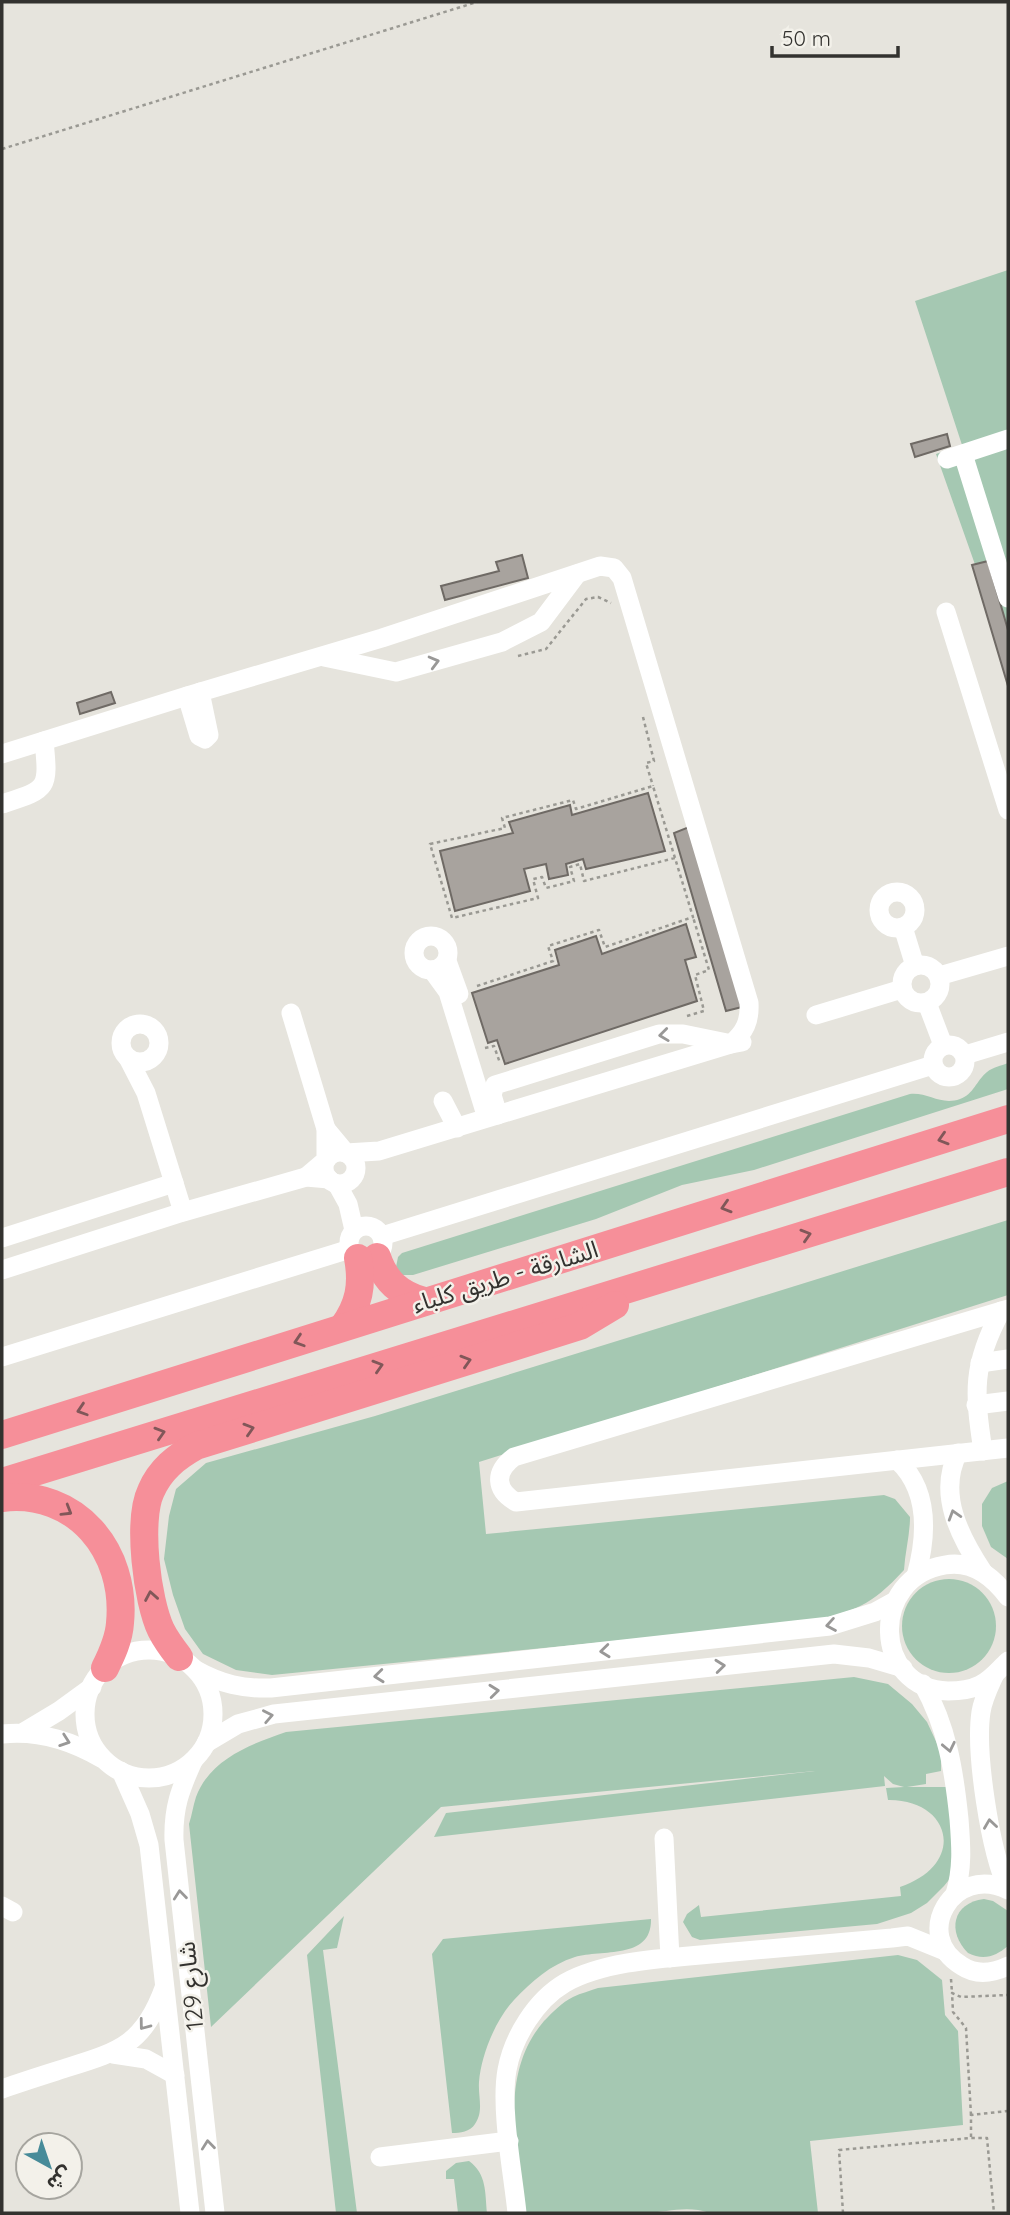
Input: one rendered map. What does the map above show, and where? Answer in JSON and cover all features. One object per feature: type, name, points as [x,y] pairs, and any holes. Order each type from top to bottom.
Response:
[{"type":"highway","name":"الشارقة - طريق كلباء","points":[[2,1435],[1008,1119]]},
{"type":"highway","name":"الشارقة - طريق كلباء","points":[[2,1482],[1008,1172]]},
{"type":"highway","points":[[962,1186],[1008,1183]]},
{"type":"highway","points":[[364,1242],[394,1286],[402,1293],[424,1301]]},
{"type":"highway","points":[[343,1327],[352,1315],[361,1287],[364,1242]]},
{"type":"highway","points":[[188,1664],[160,1628],[154,1612],[144,1542],[144,1515],[149,1493],[160,1473],[176,1457],[195,1446],[580,1326],[638,1287]]},
{"type":"highway","points":[[2,1498],[31,1497],[53,1503],[73,1513],[102,1543],[111,1560],[121,1601],[118,1636],[98,1677]]},
{"type":"street","points":[[1008,439],[955,456],[1008,598]]},
{"type":"street","points":[[2,754],[382,638],[530,588],[607,565],[614,568],[622,578],[749,1003],[746,1026],[731,1044],[379,1151],[346,1153]]},
{"type":"street","points":[[319,656],[401,671],[473,651],[528,630],[545,617],[586,572]]},
{"type":"street","points":[[528,630],[537,616],[530,588]]},
{"type":"street","points":[[946,612],[1008,810]]},
{"type":"street","points":[[382,638],[390,660],[401,671]]},
{"type":"street","points":[[2,804],[31,795],[43,786],[47,771],[44,741]]},
{"type":"street","points":[[902,927],[915,966]]},
{"type":"street","points":[[939,976],[1008,956]]},
{"type":"street","points":[[492,1117],[439,965],[480,1068],[498,1075],[659,1034],[683,1034],[731,1044]]},
{"type":"street","points":[[915,966],[929,966],[939,976],[938,995],[927,1003],[914,1002],[902,989],[904,975],[915,966]]},
{"type":"street","points":[[816,1016],[902,989]]},
{"type":"street","points":[[927,1003],[943,1045]]},
{"type":"street","points":[[291,1013],[339,1175],[364,1242]]},
{"type":"street","points":[[146,1093],[158,1037],[149,1026],[142,1024],[128,1027],[121,1039],[123,1053],[146,1093],[183,1212]]},
{"type":"street","points":[[965,1055],[1008,1042]]},
{"type":"street","points":[[943,1045],[958,1047],[965,1055],[965,1066],[954,1077],[943,1076],[933,1065],[934,1055],[943,1045]]},
{"type":"street","points":[[128,1058],[138,1062],[153,1057]]},
{"type":"street","points":[[2,1357],[933,1065]]},
{"type":"street","points":[[492,1117],[492,1095],[498,1075]]},
{"type":"street","points":[[443,1101],[457,1128]]},
{"type":"street","points":[[326,1129],[354,1160],[339,1175]]},
{"type":"street","points":[[2,1270],[183,1212],[306,1177],[339,1175],[379,1151]]},
{"type":"street","points":[[2,1238],[173,1183]]},
{"type":"street","points":[[983,1451],[976,1405],[979,1363],[987,1337],[1005,1310]]},
{"type":"street","points":[[1005,1310],[514,1457],[505,1464],[500,1475],[500,1486],[507,1496],[516,1502],[1008,1448]]},
{"type":"street","points":[[979,1363],[1008,1359]]},
{"type":"street","points":[[976,1405],[1008,1401]]},
{"type":"street","points":[[958,1453],[951,1472],[951,1502],[962,1539],[1008,1597]]},
{"type":"street","points":[[897,1460],[916,1483],[922,1506],[924,1530],[916,1576]]},
{"type":"street","points":[[996,1580],[967,1566],[949,1564],[931,1567],[904,1587],[895,1601],[889,1618],[889,1636],[894,1653],[903,1668],[923,1684],[941,1690],[960,1691],[979,1686],[1004,1664]]},
{"type":"street","points":[[24,1732],[59,1711],[121,1657],[140,1651],[160,1651],[214,1680],[232,1686],[271,1688],[831,1626],[874,1612],[895,1601]]},
{"type":"street","points":[[206,1743],[238,1724],[274,1714],[820,1655],[852,1655],[903,1668]]},
{"type":"street","points":[[2,1734],[24,1732],[65,1740],[102,1758],[121,1771],[143,1777],[166,1776],[192,1761],[206,1743],[213,1725],[213,1705],[207,1686],[188,1664]]},
{"type":"street","points":[[1004,1664],[981,1710],[981,1741],[993,1843],[1008,1889]]},
{"type":"street","points":[[98,1677],[86,1705],[86,1724],[92,1742],[102,1758]]},
{"type":"street","points":[[908,1937],[942,1912],[955,1894],[962,1863],[955,1774],[939,1715],[923,1684]]},
{"type":"street","name":"شارع 129","points":[[192,1761],[176,1801],[173,1816],[174,1840],[215,2213]]},
{"type":"street","name":"شارع 129","points":[[121,1771],[140,1814],[149,1845],[190,2213]]},
{"type":"street","points":[[664,1838],[670,1958]]},
{"type":"street","points":[[955,1894],[976,1884],[998,1885],[1008,1889]]},
{"type":"street","points":[[942,1912],[939,1932],[946,1951],[955,1962],[968,1970],[982,1973],[1008,1966]]},
{"type":"street","points":[[517,2213],[505,2095],[507,2069],[527,2021],[546,1999],[565,1983],[590,1972],[670,1958],[908,1937],[946,1951]]},
{"type":"street","points":[[2,2089],[113,2054],[140,2032],[158,2003],[164,1987]]},
{"type":"street","points":[[113,2054],[146,2059],[175,2075]]},
{"type":"street","points":[[380,2157],[509,2141]]},
{"type":"path","points":[[2,149],[477,2]]},
{"type":"path","points":[[506,659],[546,649],[586,599],[598,597],[609,601],[614,608]]},
{"type":"path","points":[[641,708],[654,761],[646,763],[709,970],[695,975],[704,1011],[679,1019]]},
{"type":"path","points":[[653,786],[576,809],[573,800],[502,817],[505,828],[430,844],[452,918],[538,898],[533,879],[542,877],[546,888],[574,881],[570,867],[580,864],[584,881],[675,858]]},
{"type":"path","points":[[466,989],[553,961],[548,946],[599,930],[605,947],[693,917]]},
{"type":"path","points":[[481,1037],[485,1049],[494,1046],[498,1075]]},
{"type":"path","points":[[971,2138],[966,2028],[954,2012],[952,1993],[961,1997],[1008,1995]]},
{"type":"path","points":[[971,2115],[1008,2111]]},
{"type":"path","points":[[843,2213],[839,2150],[971,2138],[987,2138],[994,2213]]},
{"type":"green space","points":[[1008,270],[1008,658],[936,454],[962,445],[915,301]]},
{"type":"green space","points":[[1008,1063],[1008,1089],[754,1170],[682,1185],[596,1219],[413,1275],[402,1275],[396,1267],[398,1257],[402,1253],[910,1094],[947,1101],[960,1099],[969,1094],[987,1072]]},
{"type":"green space","points":[[1008,1220],[1008,1295],[479,1462],[486,1534],[884,1495],[895,1499],[910,1517],[904,1570],[881,1592],[861,1606],[807,1622],[272,1675],[236,1670],[203,1654],[185,1629],[164,1559],[169,1516],[176,1489],[206,1463],[375,1416]]},
{"type":"green space","points":[[1008,1481],[1008,1559],[991,1547],[982,1526],[982,1504],[992,1488]]},
{"type":"green space","points":[[940,1579],[958,1579],[983,1592],[993,1608],[996,1626],[993,1644],[983,1660],[958,1673],[940,1673],[915,1660],[902,1635],[902,1617],[915,1592]]},
{"type":"green space","points":[[854,1677],[888,1684],[912,1704],[927,1722],[941,1752],[941,1771],[926,1774],[926,1784],[907,1787],[953,1787],[957,1870],[927,1903],[911,1913],[877,1924],[700,1940],[692,1937],[683,1922],[687,1914],[699,1905],[701,1917],[901,1896],[900,1887],[922,1877],[936,1864],[943,1849],[943,1835],[937,1821],[926,1810],[909,1803],[888,1800],[886,1788],[904,1787],[893,1784],[884,1776],[885,1786],[434,1837],[446,1813],[815,1771],[441,1807],[211,2027],[189,1824],[202,1784],[211,1772],[233,1755],[286,1732]]},
{"type":"green space","points":[[984,1899],[993,1901],[1008,1911],[1008,1946],[985,1957],[968,1953],[961,1945],[955,1928],[959,1912],[965,1906]]},
{"type":"green space","points":[[344,1916],[337,1948],[323,1950],[357,2213],[336,2213],[307,1955]]},
{"type":"green space","points":[[651,1919],[649,1932],[635,1947],[566,1960],[542,1974],[514,2000],[501,2017],[486,2049],[480,2072],[478,2119],[468,2130],[452,2133],[432,1954],[443,1939]]},
{"type":"green space","points":[[898,1955],[917,1960],[942,1980],[945,2015],[958,2031],[963,2125],[810,2141],[818,2213],[710,2213],[685,2209],[630,2214],[523,2213],[514,2113],[520,2064],[544,2021],[565,2002],[598,1988]]},
{"type":"green space","points":[[469,2161],[482,2178],[487,2213],[458,2213],[454,2179],[446,2179],[446,2171],[456,2163]]},
{"type":"building","points":[[947,434],[950,446],[915,457],[911,444]]},
{"type":"building","points":[[522,555],[528,578],[445,600],[441,586],[499,571],[496,562]]},
{"type":"building","points":[[988,561],[1008,630],[1008,686],[972,565]]},
{"type":"building","points":[[111,692],[115,703],[80,714],[77,703]]},
{"type":"building","points":[[648,793],[665,851],[586,869],[583,859],[566,864],[568,875],[549,879],[546,864],[524,869],[530,891],[455,911],[440,851],[513,833],[509,822],[570,805],[572,815]]},
{"type":"building","points":[[689,827],[742,1007],[726,1011],[674,833]]},
{"type":"building","points":[[686,924],[696,957],[685,960],[697,1001],[505,1064],[497,1040],[488,1043],[472,993],[559,965],[555,950],[596,936],[602,954]]}]
